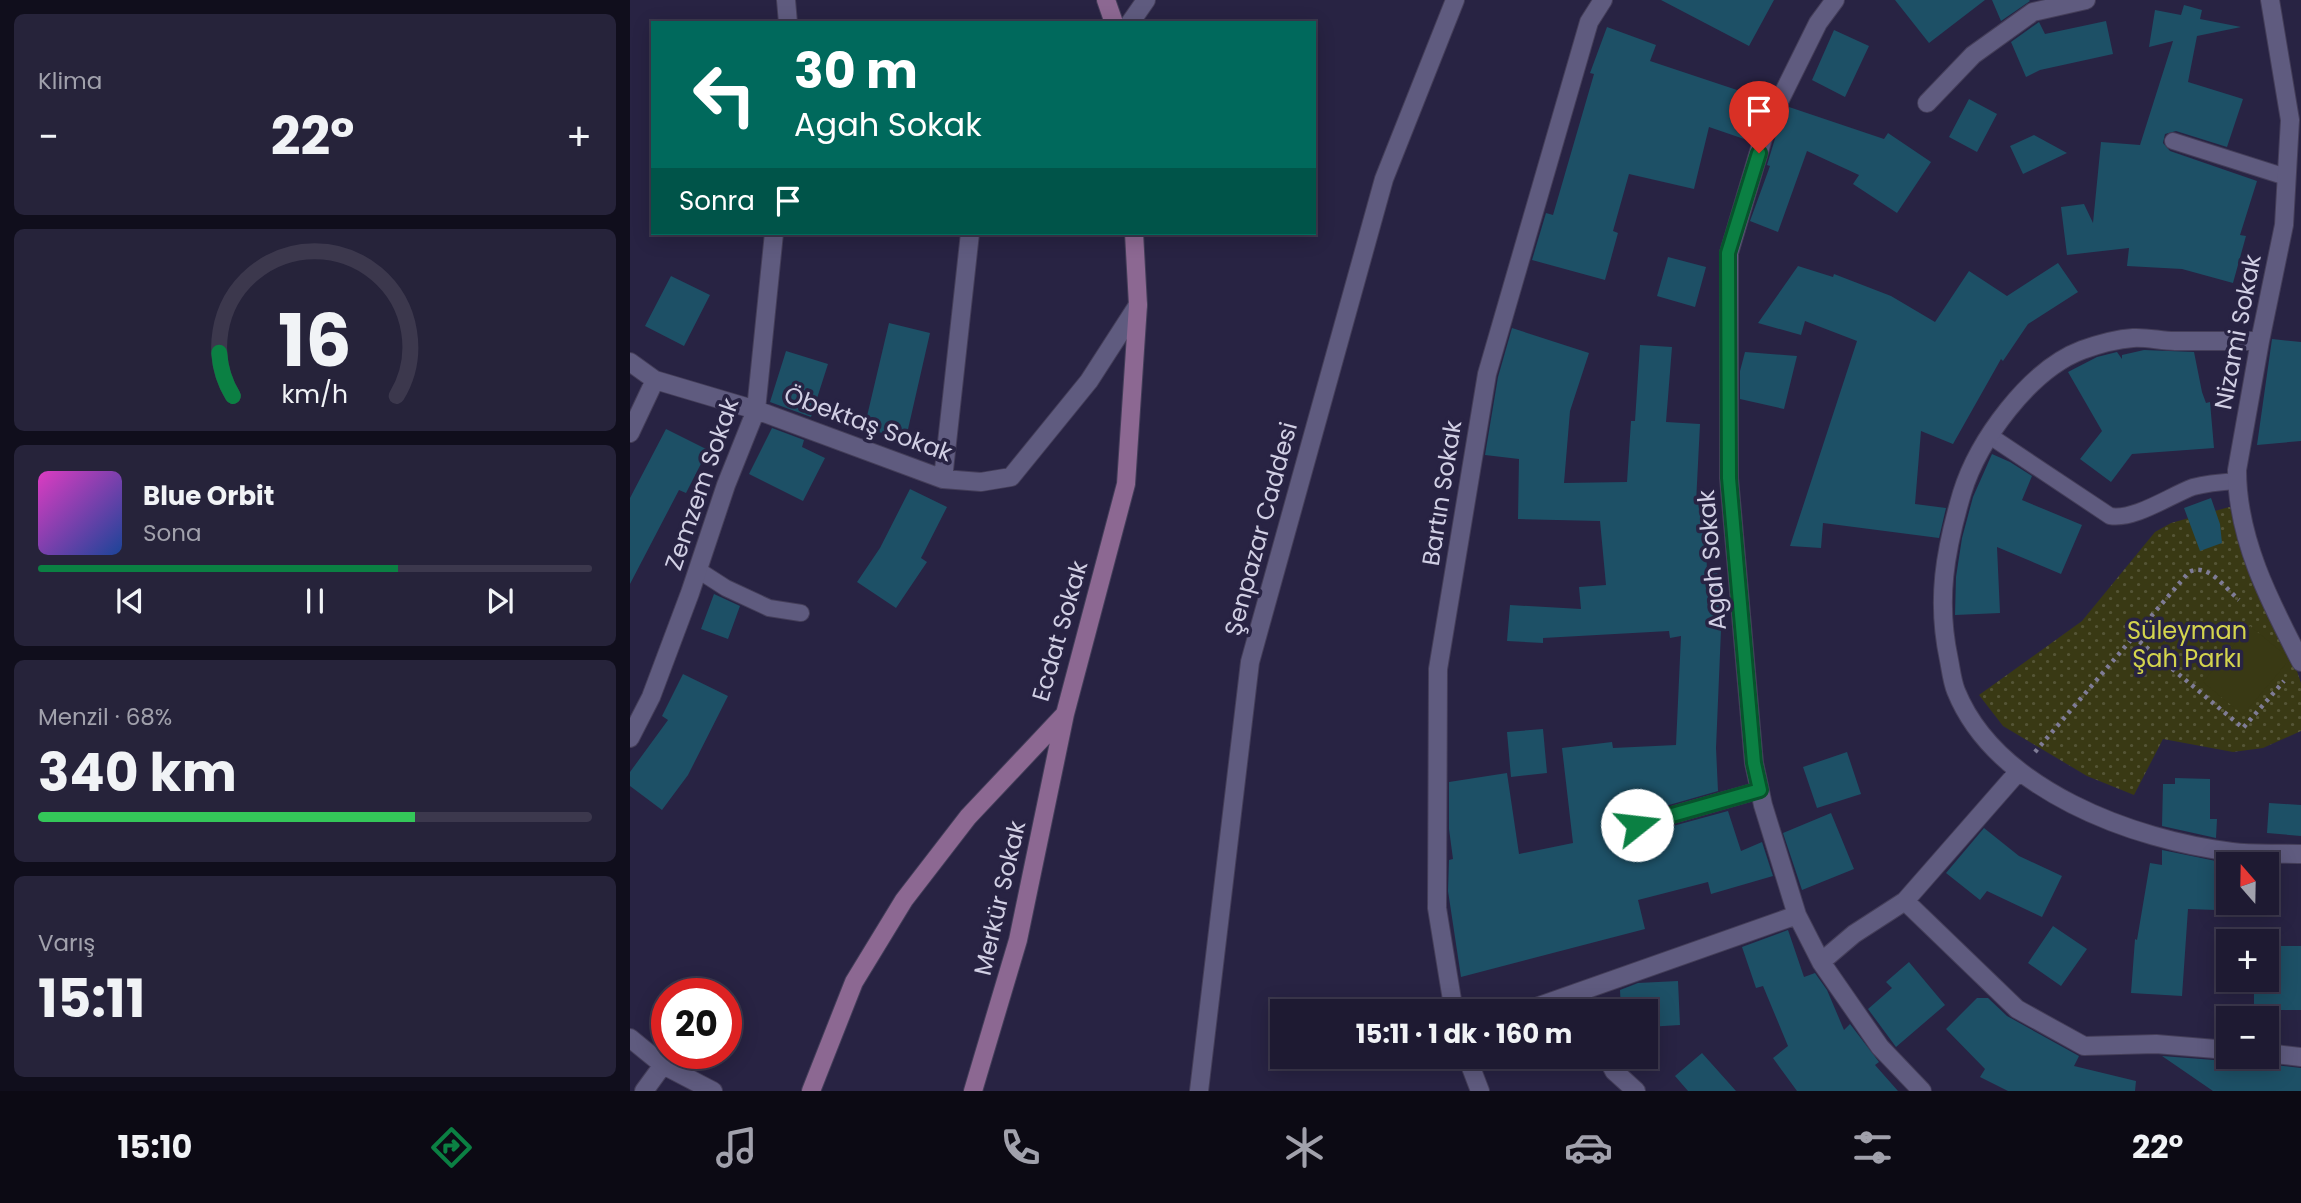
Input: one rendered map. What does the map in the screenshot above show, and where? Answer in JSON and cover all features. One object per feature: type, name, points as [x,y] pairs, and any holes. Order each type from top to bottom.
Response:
[{"type":"street","points":[[786,0],[788,21]]},
{"type":"street","points":[[1106,0],[1113,21]]},
{"type":"street","points":[[1131,21],[1146,0]]},
{"type":"street","name":"Şenpazar Caddesi","points":[[1199,1091],[1250,662],[1384,179],[1455,0]]},
{"type":"street","name":"Bartın Sokak","points":[[1452,999],[1437,908],[1438,669],[1487,373],[1589,22],[1603,0]]},
{"type":"street","name":"Agah Sokak","points":[[1835,0],[1818,23],[1766,128],[1728,253],[1729,478],[1754,763],[1797,915],[1821,962],[1880,1047],[1922,1091]]},
{"type":"street","points":[[1927,103],[1973,55],[2033,12],[2087,0]]},
{"type":"street","name":"Nizami Sokak","points":[[2270,0],[2290,120],[2284,225],[2237,470],[2237,491],[2249,548],[2268,596],[2301,662]]},
{"type":"street","points":[[2289,136],[2301,150]]},
{"type":"street","name":"Zemzem Sokak","points":[[630,738],[651,697],[726,485],[756,410],[774,235]]},
{"type":"street","points":[[943,479],[970,235]]},
{"type":"street","name":"Ecdat Sokak","points":[[811,1091],[854,982],[904,901],[968,817],[1065,714],[1126,484],[1138,305],[1134,235]]},
{"type":"street","name":"Öbektaş Sokak","points":[[630,362],[656,380],[756,410],[943,479],[981,482],[1011,477],[1089,381],[1138,305]]},
{"type":"street","points":[[2260,341],[2132,338],[2080,351],[2042,374],[2017,398],[1990,436],[1968,474],[1952,526],[1942,582],[1942,629],[1955,689],[1975,726],[2018,772],[2055,795],[2161,839],[2234,853],[2301,854]]},
{"type":"street","points":[[630,433],[656,380]]},
{"type":"street","name":"Merkür Sokak","points":[[974,1091],[1018,940],[1065,714]]},
{"type":"street","points":[[1821,962],[1854,934],[1905,901],[2018,772]]},
{"type":"street","points":[[1905,901],[2017,1009],[2084,1045],[2156,1044],[2216,1049]]},
{"type":"street","points":[[1559,999],[1797,915]]},
{"type":"street","points":[[1576,993],[1579,999]]},
{"type":"street","points":[[630,1038],[651,1055]]},
{"type":"street","points":[[2279,1055],[2301,1057]]},
{"type":"street","points":[[644,1091],[660,1069]]},
{"type":"street","points":[[671,1069],[713,1091]]},
{"type":"street","points":[[1472,1069],[1480,1091]]},
{"type":"street","points":[[1613,1069],[1636,1091]]},
{"type":"lane","points":[[2174,141],[2286,177]]},
{"type":"lane","points":[[1990,436],[2110,516],[2129,515],[2158,501],[2209,483],[2237,481]]},
{"type":"lane","points":[[698,570],[726,588],[769,608],[801,613]]},
{"type":"lane","points":[[1637,825],[1760,790]]},
{"type":"path","points":[[2018,772],[2182,579],[2197,568],[2205,569],[2238,600]]},
{"type":"path","points":[[2133,636],[2243,728],[2301,662]]},
{"type":"green space","name":"Süleyman Şah Parkı","points":[[2233,506],[2261,565],[2301,683],[2301,731],[2263,748],[2233,752],[2163,739],[2134,795],[2087,776],[2003,726],[1979,695],[2082,621],[2155,532],[2171,523]]},
{"type":"green space","points":[[2250,626],[2290,659],[2243,715],[2203,682]]},
{"type":"building","points":[[1661,0],[1774,0],[1749,46]]},
{"type":"building","points":[[1895,0],[1985,0],[1929,43]]},
{"type":"building","points":[[1992,0],[2029,0],[2030,1],[2001,21]]},
{"type":"building","points":[[2184,5],[2202,10],[2200,19],[2241,27],[2197,36],[2188,82],[2243,99],[2227,147],[2176,131],[2165,134],[2163,143],[2170,151],[2257,181],[2240,235],[2246,236],[2233,283],[2182,269],[2127,266],[2129,248],[2067,255],[2061,207],[2084,204],[2093,223],[2101,142],[2140,145],[2173,41],[2149,47],[2155,10],[2181,15]]},
{"type":"building","points":[[2106,21],[2113,54],[2040,70],[2026,77],[2011,42],[2039,22],[2045,34]]},
{"type":"building","points":[[1607,27],[1656,45],[1650,61],[1767,100],[1750,141],[1709,127],[1694,189],[1629,174],[1613,231],[1618,233],[1605,280],[1532,260],[1546,213],[1553,215],[1594,74],[1590,73]]},
{"type":"building","points":[[1834,30],[1869,46],[1845,97],[1812,80]]},
{"type":"building","points":[[1969,99],[1997,114],[1977,152],[1949,137]]},
{"type":"building","points":[[1789,107],[1884,139],[1888,133],[1931,162],[1897,213],[1853,184],[1859,175],[1807,151],[1778,232],[1750,221],[1770,166],[1767,165],[1777,132]]},
{"type":"building","points":[[2034,135],[2067,153],[2023,174],[2010,146]]},
{"type":"building","points":[[1668,257],[1706,267],[1695,307],[1657,296]]},
{"type":"building","points":[[2058,263],[2078,292],[2028,324],[2003,361],[2001,359],[1953,444],[1921,431],[1915,504],[1946,508],[1939,538],[1823,523],[1821,548],[1790,546],[1857,341],[1805,321],[1801,335],[1758,323],[1798,266],[1833,277],[1834,274],[1891,296],[1935,322],[1969,271],[2007,296]]},
{"type":"building","points":[[671,276],[710,295],[684,346],[645,326]]},
{"type":"building","points":[[889,323],[930,333],[906,438],[864,429]]},
{"type":"building","points":[[1512,328],[1589,353],[1570,411],[1564,483],[1627,482],[1631,421],[1635,421],[1640,345],[1672,347],[1666,422],[1700,424],[1696,503],[1705,503],[1707,573],[1717,571],[1725,629],[1721,630],[1716,748],[1718,791],[1634,815],[1629,818],[1627,827],[1630,833],[1640,835],[1728,811],[1741,851],[1762,842],[1773,876],[1711,894],[1708,882],[1638,900],[1645,929],[1461,977],[1448,891],[1449,860],[1453,859],[1449,829],[1449,782],[1507,773],[1519,854],[1573,843],[1562,748],[1612,742],[1613,748],[1676,745],[1681,636],[1670,638],[1669,631],[1543,638],[1543,643],[1507,641],[1510,605],[1581,609],[1579,587],[1606,585],[1600,521],[1518,519],[1519,459],[1485,455],[1498,377]]},
{"type":"building","points":[[2272,339],[2301,342],[2301,441],[2257,445]]},
{"type":"building","points":[[2144,350],[2194,352],[2202,392],[2206,403],[2210,402],[2214,448],[2132,454],[2111,482],[2080,459],[2102,431],[2068,372],[2097,357],[2117,352],[2122,359],[2122,355]]},
{"type":"building","points":[[786,351],[828,364],[811,417],[770,402]]},
{"type":"building","points":[[1745,352],[1797,356],[1784,409],[1740,399],[1740,371]]},
{"type":"building","points":[[772,428],[804,440],[802,447],[825,458],[803,501],[749,474]]},
{"type":"building","points":[[666,429],[708,450],[686,493],[679,490],[630,584],[630,498]]},
{"type":"building","points":[[1992,454],[2032,476],[2022,500],[2082,525],[2061,574],[1997,547],[2000,613],[1955,615],[1956,577],[1962,538],[1973,497]]},
{"type":"building","points":[[910,489],[947,507],[921,558],[927,562],[896,608],[857,582],[880,548]]},
{"type":"building","points":[[2211,498],[2220,524],[2222,543],[2200,551],[2184,508]]},
{"type":"building","points":[[714,594],[740,606],[728,639],[701,629]]},
{"type":"building","points":[[683,674],[728,696],[688,775],[662,810],[630,786],[630,772],[668,720],[662,716]]},
{"type":"building","points":[[1543,729],[1547,773],[1511,777],[1507,732]]},
{"type":"building","points":[[1847,752],[1861,794],[1817,808],[1803,767]]},
{"type":"building","points":[[2175,778],[2210,779],[2210,819],[2217,819],[2216,838],[2162,826],[2163,784],[2175,784]]},
{"type":"building","points":[[2269,803],[2301,805],[2301,836],[2267,833]]},
{"type":"building","points":[[1831,813],[1854,869],[1802,890],[1783,833]]},
{"type":"building","points":[[1984,828],[2019,856],[2062,876],[2042,917],[1987,891],[1980,900],[1946,873]]},
{"type":"building","points":[[2162,850],[2216,861],[2216,910],[2188,909],[2182,996],[2131,993],[2135,939],[2137,940],[2150,863],[2162,865]]},
{"type":"building","points":[[2053,926],[2087,949],[2061,986],[2028,963]]},
{"type":"building","points":[[1788,930],[1804,977],[1815,973],[1827,990],[1844,1030],[1850,1024],[1879,1062],[1875,1065],[1898,1091],[1797,1091],[1773,1058],[1788,1046],[1763,986],[1756,988],[1742,947]]},
{"type":"building","points":[[2279,946],[2301,946],[2301,1010],[2279,1010],[2279,1006],[2254,1006],[2254,992],[2279,992]]},
{"type":"building","points":[[1909,962],[1945,1005],[1896,1047],[1868,1009],[1892,988],[1886,982]]},
{"type":"building","points":[[1678,981],[1680,1025],[1658,1026],[1658,999],[1620,999],[1620,990],[1638,983]]},
{"type":"building","points":[[1977,998],[1988,998],[2007,1016],[2079,1056],[2074,1066],[2136,1081],[2135,1091],[2008,1091],[1980,1077],[1985,1069],[1946,1029]]},
{"type":"building","points":[[1702,1053],[1736,1091],[1688,1091],[1675,1076]]},
{"type":"building","points":[[2162,1056],[2216,1060],[2216,1069],[2279,1069],[2279,1066],[2301,1068],[2301,1091],[2213,1091]]},
{"type":"route","points":[[1637,825],[1760,790],[1754,763],[1729,478],[1728,253],[1759,153]]}]
